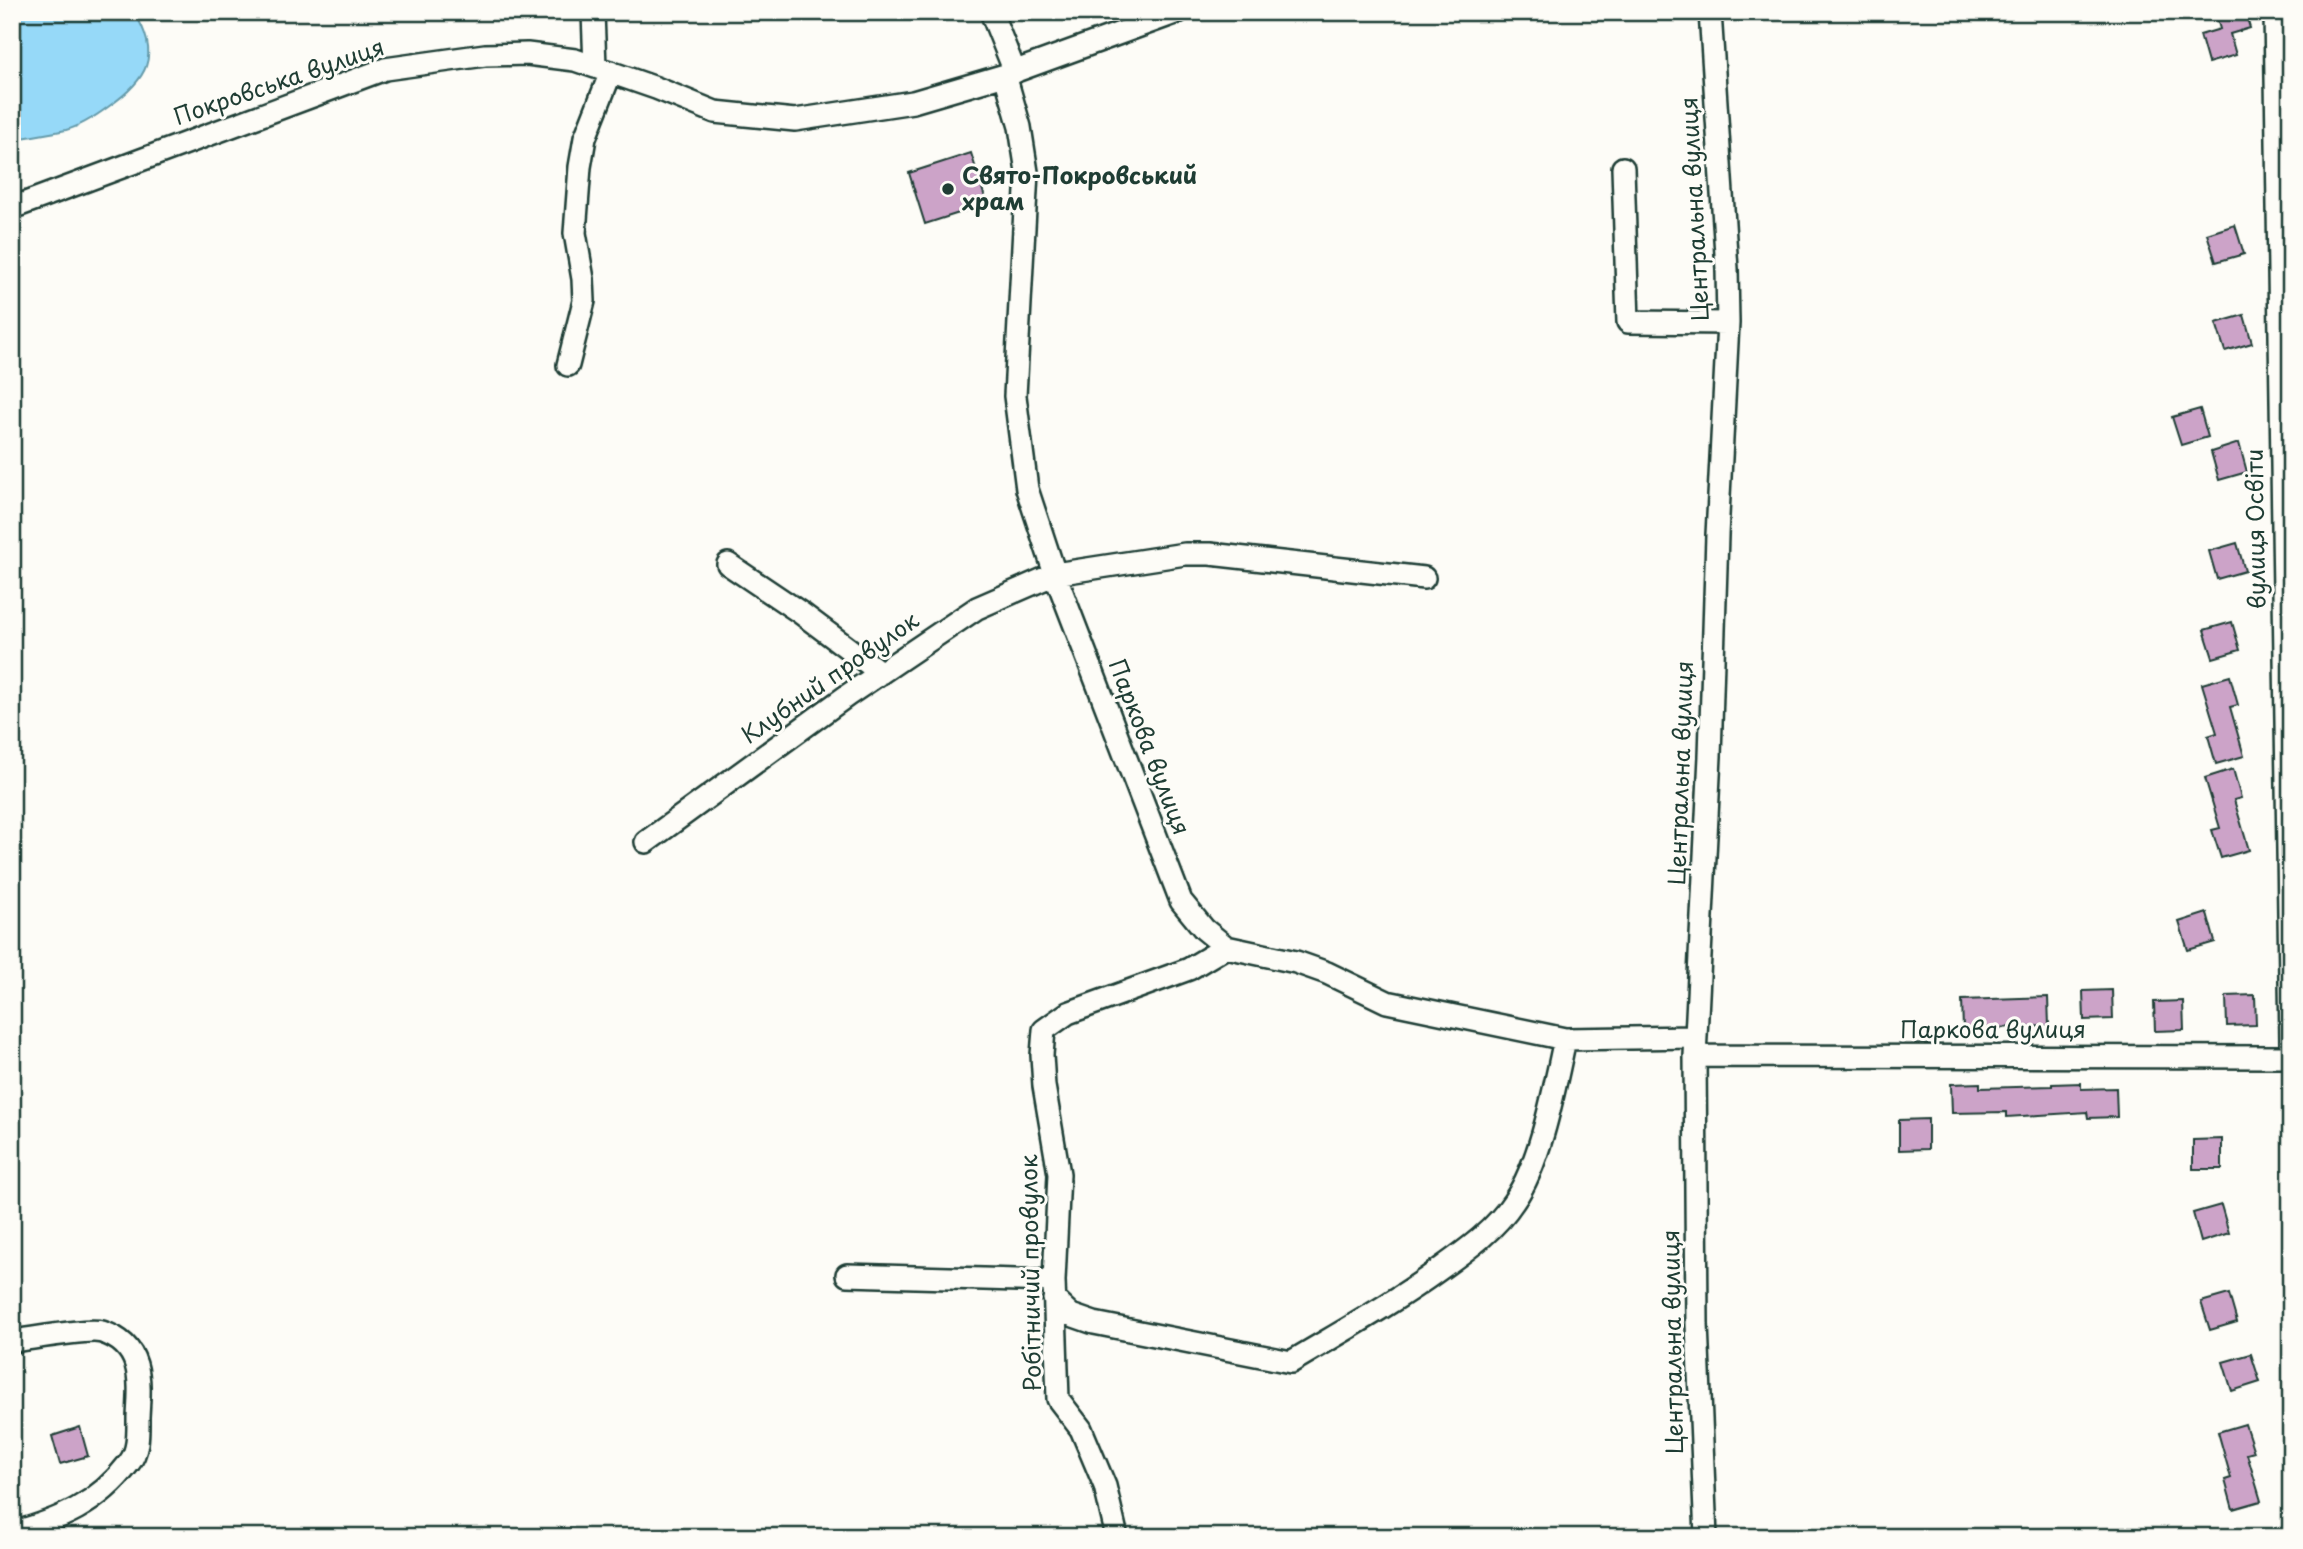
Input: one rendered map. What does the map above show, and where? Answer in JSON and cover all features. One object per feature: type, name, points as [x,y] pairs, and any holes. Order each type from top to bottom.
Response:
[{"type":"street","points":[[568,365],[584,301],[575,233],[580,167],[603,70],[593,12]]},
{"type":"street","name":"Паркова вулиця","points":[[991,12],[1010,73],[1027,172],[1015,396],[1027,489],[1055,574],[1181,901],[1204,929],[1226,947],[1296,962],[1327,973],[1387,1002],[1565,1039],[1695,1047],[2291,1057]]},
{"type":"street","name":"Покровська вулиця","points":[[12,208],[386,69],[485,55],[527,54],[575,60],[715,112],[795,120],[913,102],[1010,73],[1178,12]]},
{"type":"street","name":"Центральна вулиця","points":[[1706,1537],[1698,1324],[1695,1047],[1728,323],[1727,269],[1710,12]]},
{"type":"street","name":"вулиця Освіти","points":[[2275,12],[2291,1044]]},
{"type":"street","points":[[1623,168],[1628,322],[1728,323]]},
{"type":"street","name":"Клубний провулок","points":[[646,842],[881,673],[977,608],[1055,574],[1185,554],[1210,554],[1423,578]]},
{"type":"street","points":[[728,564],[801,613],[881,673]]},
{"type":"street","name":"Робітничий провулок","points":[[1117,1537],[1105,1486],[1081,1429],[1058,1399],[1054,1290],[1059,1174],[1044,1086],[1044,1030],[1068,1013],[1189,969],[1226,947]]},
{"type":"street","points":[[847,1275],[1054,1290],[1071,1315],[1094,1323],[1291,1362],[1406,1294],[1480,1240],[1516,1200],[1533,1162],[1565,1039]]},
{"type":"street","points":[[12,1341],[99,1331],[122,1342],[136,1363],[140,1375],[138,1441],[131,1461],[92,1500],[53,1522],[12,1533]]},
{"type":"water","points":[[12,12],[134,12],[147,42],[146,66],[132,87],[88,120],[66,130],[12,140]]},
{"type":"building","points":[[2215,12],[2245,12],[2250,28],[2230,34],[2236,55],[2208,63],[2200,35],[2220,29]]},
{"type":"building","name":"Свято-Покровський храм","points":[[971,153],[987,204],[925,224],[909,173]]},
{"type":"building","points":[[2235,225],[2244,254],[2216,262],[2207,234]]},
{"type":"building","points":[[2244,315],[2252,343],[2225,351],[2216,323]]},
{"type":"building","points":[[2200,409],[2208,437],[2181,445],[2172,417]]},
{"type":"building","points":[[2239,443],[2247,472],[2219,480],[2211,452]]},
{"type":"building","points":[[2237,543],[2245,571],[2217,579],[2209,551]]},
{"type":"building","points":[[2232,622],[2240,650],[2213,658],[2204,630]]},
{"type":"building","points":[[2230,676],[2238,705],[2230,707],[2244,756],[2216,764],[2208,736],[2217,733],[2202,684]]},
{"type":"building","points":[[2233,769],[2241,798],[2234,800],[2249,850],[2221,858],[2212,830],[2220,828],[2205,778]]},
{"type":"building","points":[[2207,913],[2215,942],[2188,950],[2179,922]]},
{"type":"building","points":[[2112,990],[2113,1019],[2084,1020],[2083,991]]},
{"type":"building","points":[[2255,995],[2256,1025],[2227,1026],[2226,996]]},
{"type":"building","points":[[2048,997],[2049,1026],[1963,1029],[1962,1000]]},
{"type":"building","points":[[2183,1001],[2184,1030],[2155,1031],[2154,1002]]},
{"type":"building","points":[[1980,1083],[1980,1088],[2081,1083],[2081,1089],[2116,1088],[2117,1117],[2088,1118],[2087,1112],[2007,1117],[2007,1112],[1952,1113],[1951,1084]]},
{"type":"building","points":[[1928,1119],[1928,1149],[1899,1150],[1899,1120]]},
{"type":"building","points":[[2222,1139],[2222,1169],[2193,1169],[2193,1140]]},
{"type":"building","points":[[2221,1205],[2229,1233],[2201,1242],[2193,1213]]},
{"type":"building","points":[[2229,1294],[2237,1322],[2210,1330],[2201,1302]]},
{"type":"building","points":[[2251,1354],[2260,1382],[2232,1391],[2223,1362]]},
{"type":"building","points":[[2245,1424],[2254,1452],[2247,1454],[2261,1501],[2233,1509],[2225,1480],[2231,1478],[2218,1432]]},
{"type":"building","points":[[80,1427],[88,1456],[60,1464],[52,1436]]},
{"type":"place","name":"Свято-Покровський храм","points":[[948,189]]}]
